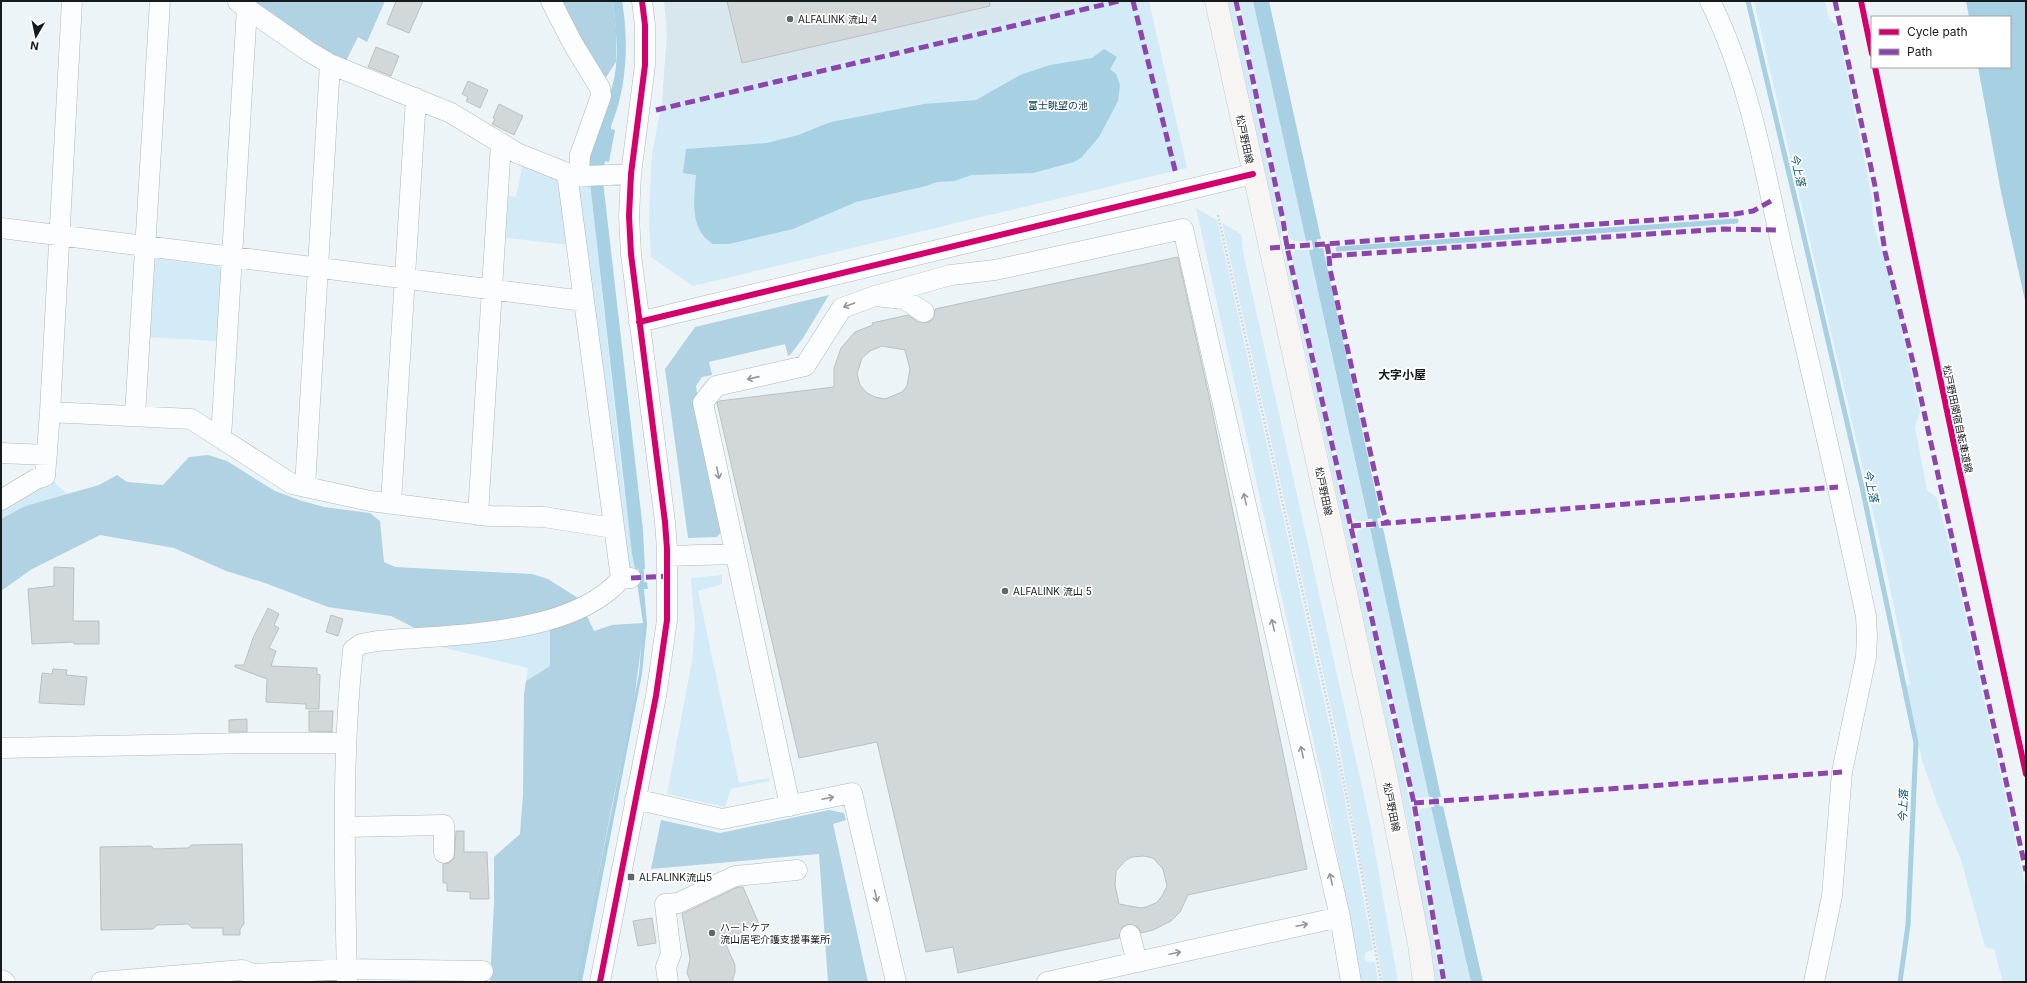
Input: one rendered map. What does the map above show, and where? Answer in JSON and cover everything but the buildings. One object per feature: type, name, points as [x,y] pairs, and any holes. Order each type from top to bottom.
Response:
[{"type":"main road","name":"松戸野田線","points":[[1216,1],[1385,771],[1419,944],[1424,982]]},
{"type":"street","points":[[1,500],[36,479],[45,476],[50,412],[72,1]]},
{"type":"street","points":[[135,416],[160,1]]},
{"type":"street","points":[[347,976],[346,743],[348,696],[354,650],[361,644],[515,628],[547,621],[585,607],[626,579],[613,528],[584,300],[584,174],[580,154],[601,96],[600,88],[573,44],[551,1]]},
{"type":"street","points":[[600,982],[664,649],[668,604],[665,522],[631,254],[631,174],[644,65],[645,25],[642,1]]},
{"type":"street","points":[[1710,1],[1722,24],[1736,62],[1758,138],[1866,616],[1868,636],[1866,657],[1842,772],[1832,896],[1814,982]]},
{"type":"street","points":[[241,5],[308,51],[330,64],[451,113],[517,153],[584,174],[631,174]]},
{"type":"street","points":[[221,438],[232,256],[241,5]]},
{"type":"street","points":[[305,487],[330,64]]},
{"type":"street","points":[[391,503],[416,98]]},
{"type":"street","points":[[478,515],[501,143]]},
{"type":"street","points":[[639,322],[1253,174]]},
{"type":"street","points":[[1,228],[232,256],[491,290],[584,300]]},
{"type":"street","points":[[790,806],[703,402],[716,386],[805,366],[842,308],[874,296],[951,276],[995,270],[1183,229],[1340,917],[1350,982]]},
{"type":"street","points":[[874,296],[904,299],[924,312]]},
{"type":"street","points":[[50,412],[191,419],[292,484],[370,501],[478,515],[544,517],[613,528]]},
{"type":"street","points":[[1,453],[47,455]]},
{"type":"street","points":[[667,556],[735,554]]},
{"type":"street","points":[[1,748],[241,743],[346,743]]},
{"type":"street","points":[[635,799],[722,819],[852,793],[896,982]]},
{"type":"street","points":[[346,827],[444,825],[444,853]]},
{"type":"street","points":[[668,982],[666,966],[671,954],[664,904],[678,902],[735,876],[797,870]]},
{"type":"street","points":[[1047,982],[1098,976],[1137,962],[1340,917]]},
{"type":"street","points":[[1130,935],[1137,962]]},
{"type":"street","points":[[101,982],[242,970],[253,974],[347,976],[483,971]]},
{"type":"street","points":[[1,980],[5,982]]},
{"type":"path","points":[[1218,215],[1328,705],[1358,853],[1381,982]]},
{"type":"shaded area","points":[[250,1],[385,1],[367,42],[358,37],[346,61],[310,42]]},
{"type":"shaded area","points":[[557,1],[613,1],[616,29],[616,62],[603,82]]},
{"type":"shaded area","points":[[613,1],[622,1],[624,17],[626,49],[623,81],[611,126],[611,129],[615,130],[609,162],[605,161],[610,134],[604,166],[587,167],[591,146],[612,87],[616,66],[617,44]]},
{"type":"shaded area","points":[[664,1],[1095,1],[668,104],[662,102],[667,34]]},
{"type":"shaded area","points":[[1253,1],[1269,1],[1321,239],[1306,241]]},
{"type":"shaded area","points":[[1966,1],[2026,1],[2026,305],[2001,192],[1978,68],[2011,68],[2011,16],[1969,16]]},
{"type":"shaded area","points":[[1104,49],[1117,57],[1110,69],[1116,74],[1120,85],[1118,101],[1099,137],[1081,158],[1074,162],[1033,173],[972,175],[954,181],[937,182],[926,186],[856,202],[793,229],[729,244],[713,244],[705,238],[700,230],[694,203],[696,175],[683,173],[686,149],[767,143],[798,135],[831,122],[924,104],[976,100],[1020,75],[1050,65],[1092,58]]},
{"type":"shaded area","points":[[603,181],[643,530],[645,569],[635,569],[632,554],[590,183]]},
{"type":"shaded area","points":[[1323,248],[1381,518],[1368,519],[1309,250]]},
{"type":"shaded area","points":[[829,295],[803,338],[790,355],[788,356],[785,344],[709,362],[712,375],[702,377],[696,386],[701,423],[721,532],[717,537],[688,538],[665,369],[695,327]]},
{"type":"shaded area","points":[[208,455],[227,461],[275,491],[302,501],[324,507],[370,513],[380,521],[384,562],[395,567],[532,574],[548,579],[581,600],[537,618],[427,634],[391,616],[328,607],[265,583],[226,571],[174,548],[100,535],[32,569],[1,591],[1,519],[25,506],[99,485],[117,475],[127,482],[163,485],[189,457]]},
{"type":"shaded area","points":[[1370,528],[1383,528],[1441,797],[1429,797]]},
{"type":"shaded area","points":[[637,582],[647,582],[648,589],[644,589],[647,624],[642,674],[582,982],[577,982],[639,674],[643,623]]},
{"type":"shaded area","points":[[585,612],[594,631],[612,625],[643,623],[643,633],[633,708],[611,810],[578,982],[490,982],[494,903],[494,857],[520,834],[523,794],[524,694],[526,681],[550,666],[550,626]]},
{"type":"shaded area","points":[[1443,806],[1483,982],[1471,982],[1431,807]]},
{"type":"shaded area","points":[[829,810],[844,813],[846,820],[833,824],[868,982],[828,982],[819,854],[651,869],[661,820],[720,833]]},
{"type":"green space","name":"富士眺望の池","points":[[1095,1],[1149,1],[1187,168],[693,286],[651,257],[649,215],[652,154],[662,102],[668,104]]},
{"type":"green space","points":[[1228,1],[1234,1],[1278,209],[1282,234],[1281,238],[1279,237]]},
{"type":"green space","points":[[1239,1],[1253,1],[1306,241],[1294,241],[1289,237]]},
{"type":"green space","points":[[1754,1],[1825,1],[1829,19],[1837,25],[1872,197],[1873,223],[1890,277],[1920,412],[1915,427],[1927,490],[1937,498],[1951,552],[2026,888],[2026,982],[2003,982],[1994,949],[1985,947],[1961,860],[1936,800],[1922,760],[1906,686],[1910,684],[1884,559]]},
{"type":"green space","points":[[523,163],[556,178],[560,183],[569,245],[499,237],[502,195],[516,197]]},
{"type":"green space","points":[[590,183],[622,474],[635,571],[630,573],[576,189],[580,184]]},
{"type":"green space","points":[[1196,208],[1217,220],[1339,768],[1373,950],[1366,952],[1364,958],[1368,962],[1375,962],[1378,982],[1361,982],[1329,811]]},
{"type":"green space","points":[[1222,223],[1241,234],[1244,257],[1369,818],[1398,982],[1383,982],[1336,730]]},
{"type":"green space","points":[[1295,250],[1309,250],[1368,521],[1356,521],[1351,516],[1292,259],[1292,255]]},
{"type":"green space","points":[[1285,257],[1287,259],[1296,292],[1410,803],[1441,982],[1435,982],[1408,824]]},
{"type":"green space","points":[[156,258],[217,266],[223,271],[218,341],[146,337],[152,262]]},
{"type":"green space","points":[[52,480],[67,494],[25,506],[1,519],[1,504]]},
{"type":"green space","points":[[1362,528],[1370,528],[1429,797],[1417,798],[1414,796],[1357,540],[1357,532]]},
{"type":"green space","points":[[722,575],[722,584],[698,591],[739,783],[769,778],[770,781],[731,789],[725,807],[667,794],[692,661],[695,628],[691,578]]},
{"type":"green space","points":[[550,626],[550,666],[526,681],[528,668],[421,642]]},
{"type":"green space","points":[[1431,807],[1471,982],[1446,982],[1418,814],[1421,809]]},
{"type":"green space","points":[[399,974],[469,976],[468,982],[399,982]]},
{"type":"waterway","name":"今上落","points":[[1748,1],[1862,487],[1916,743],[1908,925],[1900,982]]},
{"type":"waterway","points":[[1338,249],[1736,221]]},
{"type":"waterway","points":[[1313,235],[1317,254]]},
{"type":"waterway","points":[[1373,512],[1378,534]]},
{"type":"waterway","points":[[641,563],[642,587]]},
{"type":"waterway","points":[[1434,792],[1438,811]]},
{"type":"marked path","points":[[656,110],[1119,1]]},
{"type":"marked path","points":[[1133,1],[1176,174]]},
{"type":"marked path","points":[[1236,1],[1283,220],[1287,247],[1414,803],[1444,982]]},
{"type":"marked path","points":[[1835,1],[1875,186],[1885,252],[1913,362],[2026,871]]},
{"type":"marked path","points":[[1270,248],[1735,214],[1753,211],[1771,201]]},
{"type":"marked path","points":[[1327,244],[1329,256],[1723,229],[1778,230]]},
{"type":"marked path","points":[[1329,256],[1330,269],[1387,523]]},
{"type":"marked path","points":[[1351,526],[1838,487]]},
{"type":"marked path","points":[[631,578],[668,576]]},
{"type":"marked path","points":[[1414,803],[1842,772]]},
{"type":"cycle path","points":[[600,982],[656,696],[667,620],[667,549],[665,522],[631,254],[629,216],[631,174],[645,65],[645,25],[642,1]]},
{"type":"cycle path","points":[[1861,1],[1871,49]]},
{"type":"cycle path","name":"松戸野田関宿自転車道線","points":[[1875,68],[1960,473],[2026,774]]},
{"type":"cycle path","points":[[639,322],[1253,174]]},
{"type":"place","name":"ALFALINK 流山 4","points":[[790,19]]},
{"type":"place","name":"ALFALINK 流山 5","points":[[1005,591]]},
{"type":"place","name":"ALFALINK流山5","points":[[631,877]]},
{"type":"place","name":"ハートケア 流山居宅介護支援事業所","points":[[712,933]]},
{"type":"district","name":"大字小屋","points":[[1402,375]]}]
